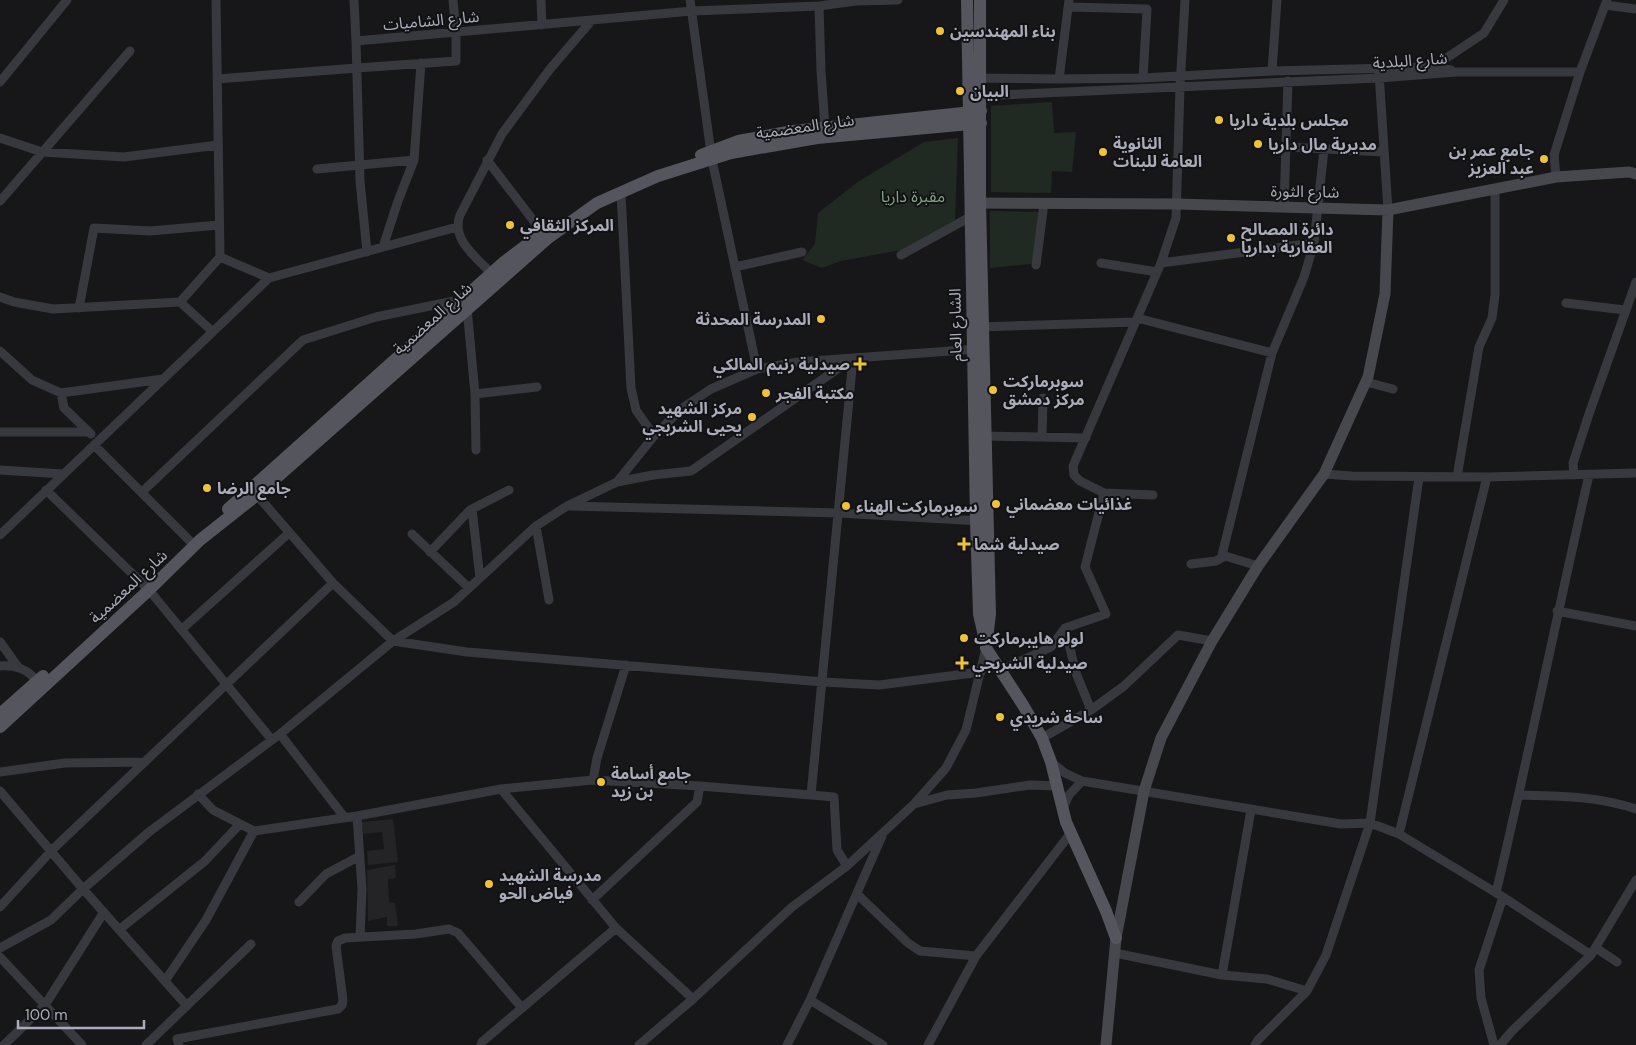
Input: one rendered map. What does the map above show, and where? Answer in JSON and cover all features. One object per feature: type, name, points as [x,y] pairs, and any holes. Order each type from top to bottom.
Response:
[{"type":"main road","name":"الشارع العام","points":[[967,0],[975,78]]},
{"type":"main road","name":"الشارع العام","points":[[977,327],[975,78],[980,0]]},
{"type":"main road","name":"شارع المعضمية","points":[[545,236],[597,203],[712,155],[738,141],[825,127],[975,117]]},
{"type":"main road","name":"شارع المعضمية","points":[[0,714],[147,587],[495,277],[588,204],[618,188],[712,155],[817,138],[975,117]]},
{"type":"main road","name":"الشارع العام","points":[[975,203],[970,218],[978,349],[982,521],[979,614],[986,648]]},
{"type":"main road","points":[[978,349],[986,436],[982,521]]},
{"type":"main road","name":"شارع المعضمية","points":[[0,727],[192,543],[253,492]]},
{"type":"main road","points":[[986,648],[1042,738],[1051,762],[1062,810],[1070,834],[1106,911],[1116,938]]},
{"type":"street","points":[[0,82],[67,0]]},
{"type":"street","points":[[0,297],[14,302],[53,309],[180,302],[220,257],[216,0]]},
{"type":"street","points":[[354,0],[360,165],[367,252]]},
{"type":"street","points":[[218,79],[456,62],[453,0]]},
{"type":"street","points":[[541,0],[542,25]]},
{"type":"street","points":[[690,0],[712,155],[757,368]]},
{"type":"street","name":"شارع الشاميات","points":[[356,41],[692,11],[734,4],[819,6],[856,1],[898,0]]},
{"type":"street","points":[[1153,495],[1104,493],[1074,475],[1073,466],[1159,268],[1176,218],[1185,0]]},
{"type":"street","points":[[1272,71],[1277,0]]},
{"type":"street","points":[[1433,67],[1484,33],[1504,0]]},
{"type":"street","points":[[1556,177],[1554,155],[1580,72],[1606,2],[1636,9]]},
{"type":"street","points":[[1059,79],[1069,4],[1147,9],[1143,78]]},
{"type":"street","points":[[819,6],[820,71],[825,127]]},
{"type":"street","points":[[495,277],[462,241],[457,227],[460,216],[487,160],[514,116],[550,69],[592,20]]},
{"type":"street","points":[[0,201],[130,51]]},
{"type":"street","points":[[383,247],[414,160],[421,63]]},
{"type":"street","name":"شارع البلدية","points":[[975,96],[1288,81],[1433,67],[1456,72]]},
{"type":"street","name":"شارع البلدية","points":[[975,78],[1143,78],[1272,71],[1456,72]]},
{"type":"street","points":[[1456,72],[1580,72]]},
{"type":"street","points":[[1106,1045],[1116,938],[1144,791],[1161,738],[1212,641],[1258,566],[1324,474],[1366,382],[1385,294],[1388,210],[1379,73]]},
{"type":"street","points":[[997,96],[995,87],[998,78]]},
{"type":"street","points":[[1284,207],[1288,81]]},
{"type":"street","points":[[0,138],[42,152],[124,157],[218,145]]},
{"type":"street","points":[[1287,147],[1384,152]]},
{"type":"street","points":[[1258,566],[1222,555],[1272,353],[1304,277],[1314,243],[1324,149]]},
{"type":"street","points":[[317,169],[414,160]]},
{"type":"street","points":[[487,160],[545,236]]},
{"type":"street","name":"شارع الثورة","points":[[975,203],[1177,204],[1388,210],[1556,177],[1629,172],[1636,174]]},
{"type":"street","points":[[1458,477],[1480,347],[1492,318],[1495,295],[1496,189]]},
{"type":"street","points":[[621,193],[631,388],[636,410],[654,436]]},
{"type":"street","points":[[1036,265],[1044,203]]},
{"type":"street","points":[[901,254],[970,218]]},
{"type":"street","points":[[79,308],[94,228],[150,231],[219,225]]},
{"type":"street","points":[[0,534],[269,278],[457,227]]},
{"type":"street","points":[[1101,263],[1159,268],[1314,243]]},
{"type":"street","points":[[735,267],[802,252]]},
{"type":"street","points":[[220,257],[269,278]]},
{"type":"street","points":[[1574,475],[1573,463],[1636,282]]},
{"type":"street","points":[[180,302],[213,332]]},
{"type":"street","points":[[1566,303],[1625,310]]},
{"type":"street","points":[[142,492],[303,340],[376,317],[465,304],[475,394],[476,450]]},
{"type":"street","points":[[977,327],[1136,320],[1272,353]]},
{"type":"street","points":[[617,482],[654,436],[681,409],[711,389],[757,368],[798,362],[978,349]]},
{"type":"street","points":[[0,351],[32,380],[61,393],[163,379]]},
{"type":"street","points":[[0,948],[51,920],[83,889],[149,832],[280,734],[393,641],[454,602],[536,526],[567,506],[617,482],[653,475],[691,471],[853,358]]},
{"type":"street","points":[[811,795],[853,358]]},
{"type":"street","points":[[1366,382],[1393,389]]},
{"type":"street","points":[[475,394],[537,387]]},
{"type":"street","points":[[61,393],[64,408],[192,543]]},
{"type":"street","points":[[1042,437],[1043,398]]},
{"type":"street","points":[[0,432],[88,432]]},
{"type":"street","points":[[986,436],[1086,438]]},
{"type":"street","points":[[0,470],[63,474]]},
{"type":"street","points":[[1324,474],[1487,477],[1636,473]]},
{"type":"street","points":[[1494,1045],[1481,998],[1479,970],[1499,895],[1557,611],[1589,475]]},
{"type":"street","points":[[1255,1045],[1307,990],[1326,955],[1370,823],[1419,477]]},
{"type":"street","points":[[1399,834],[1487,477]]},
{"type":"street","points":[[46,490],[147,587],[272,740]]},
{"type":"street","points":[[430,552],[472,509],[509,490]]},
{"type":"street","points":[[253,492],[333,583],[393,641],[467,652],[822,682],[879,685],[981,672]]},
{"type":"street","points":[[1001,670],[1051,647],[1065,628],[1106,614],[1084,567],[1104,493]]},
{"type":"street","points":[[567,506],[839,513],[982,521]]},
{"type":"street","points":[[472,509],[480,578]]},
{"type":"street","points":[[536,526],[549,600]]},
{"type":"street","points":[[182,629],[289,533]]},
{"type":"street","points":[[412,534],[469,588]]},
{"type":"street","points":[[1191,564],[1216,561],[1225,556]]},
{"type":"street","points":[[0,907],[52,850],[333,583]]},
{"type":"street","points":[[1557,611],[1636,626]]},
{"type":"street","points":[[1065,628],[1076,673],[1090,710]]},
{"type":"street","points":[[1042,738],[1090,710],[1124,686],[1178,635],[1212,641]]},
{"type":"street","points":[[0,642],[18,667]]},
{"type":"street","points":[[642,1044],[792,907],[847,866],[914,804],[946,768],[966,730],[986,648]]},
{"type":"street","points":[[593,780],[626,664]]},
{"type":"street","points":[[0,666],[18,667],[25,670],[37,681]]},
{"type":"street","points":[[280,734],[345,818]]},
{"type":"street","points":[[0,772],[65,763],[144,762]]},
{"type":"street","points":[[1051,762],[1065,773],[1082,781],[1341,824],[1370,823],[1399,834],[1593,951],[1617,962]]},
{"type":"street","points":[[198,794],[214,810],[254,831],[357,816],[502,789],[593,780],[700,786],[834,797],[837,850],[847,866]]},
{"type":"street","points":[[1062,810],[1069,795],[1082,781]]},
{"type":"street","points":[[914,804],[947,795],[1030,785],[1057,786]]},
{"type":"street","points":[[592,900],[697,802],[700,786]]},
{"type":"street","points":[[502,789],[616,928],[693,998]]},
{"type":"street","points":[[0,791],[52,850],[83,889],[187,1006]]},
{"type":"street","points":[[1519,795],[1582,796],[1636,809]]},
{"type":"street","points":[[1222,975],[1252,810]]},
{"type":"street","points":[[357,816],[362,888],[360,937]]},
{"type":"street","points":[[120,929],[205,861],[240,824]]},
{"type":"street","points":[[165,981],[206,920],[254,831]]},
{"type":"street","points":[[787,1045],[810,1000],[884,832]]},
{"type":"street","points":[[928,1045],[976,956],[1070,834]]},
{"type":"street","points":[[299,902],[326,874],[360,856]]},
{"type":"street","points":[[1500,1045],[1593,951],[1636,880]]},
{"type":"street","points":[[857,894],[908,944],[920,950],[976,956]]},
{"type":"street","points":[[4,1045],[45,1005],[104,912]]},
{"type":"street","points":[[481,1045],[482,1042],[616,928]]},
{"type":"street","points":[[179,1045],[177,1038],[338,1009],[342,1006],[343,1000],[336,946],[338,941],[343,939],[360,937],[416,934],[449,929],[458,934],[522,1008]]},
{"type":"street","points":[[146,1045],[251,944]]},
{"type":"street","points":[[1115,953],[1222,975],[1267,979],[1307,990]]},
{"type":"street","points":[[0,957],[82,1045]]},
{"type":"street","points":[[810,1000],[883,1045]]},
{"type":"shaded area","points":[[393,819],[398,862],[368,865],[367,851],[384,849],[382,832],[363,834],[361,822]]},
{"type":"shaded area","points":[[395,865],[396,878],[388,879],[389,902],[395,903],[398,926],[387,926],[387,917],[368,921],[367,870]]},
{"type":"green space","points":[[1052,102],[1054,133],[1076,132],[1072,172],[1052,171],[1051,193],[991,192],[991,106]]},
{"type":"green space","name":"مقبرة داريا","points":[[958,138],[955,220],[901,250],[841,261],[822,268],[802,260],[815,244],[818,213],[859,181],[924,142]]},
{"type":"green space","points":[[990,211],[1041,212],[1033,262],[1031,264],[990,268]]},
{"type":"place","name":"بناء المهندسين","points":[[940,31]]},
{"type":"place","name":"البيان","points":[[960,91]]},
{"type":"place","name":"مجلس بلدية داريا","points":[[1219,120]]},
{"type":"place","name":"مديرية مال داريا","points":[[1258,144]]},
{"type":"place","name":"الثانوية العامة للبنات","points":[[1103,152]]},
{"type":"place","name":"جامع عمر بن عبد العزيز","points":[[1544,159]]},
{"type":"place","name":"المركز الثقافي","points":[[510,225]]},
{"type":"place","name":"دائرة المصالح العقارية بداريا","points":[[1231,238]]},
{"type":"place","name":"المدرسة المحدثة","points":[[821,319]]},
{"type":"place","name":"صيدلية رنيم المالكي","points":[[860,364]]},
{"type":"place","name":"سوبرماركت مركز دمشق","points":[[993,390]]},
{"type":"place","name":"مكتبة الفجر","points":[[766,393]]},
{"type":"place","name":"مركز الشهيد يحيى الشربجي","points":[[752,417]]},
{"type":"place","name":"جامع الرضا","points":[[207,488]]},
{"type":"place","name":"غذائيات معضماني","points":[[996,504]]},
{"type":"place","name":"سوبرماركت الهناء","points":[[846,506]]},
{"type":"place","name":"صيدلية شما","points":[[964,544]]},
{"type":"place","name":"لولو هايبرماركت","points":[[964,638]]},
{"type":"place","name":"صيدلية الشربجي","points":[[962,663]]},
{"type":"place","name":"ساحة شريدي","points":[[1000,717]]},
{"type":"place","name":"جامع أسامة بن زيد","points":[[601,782]]},
{"type":"place","name":"مدرسة الشهيد فياض الحو","points":[[489,884]]}]
